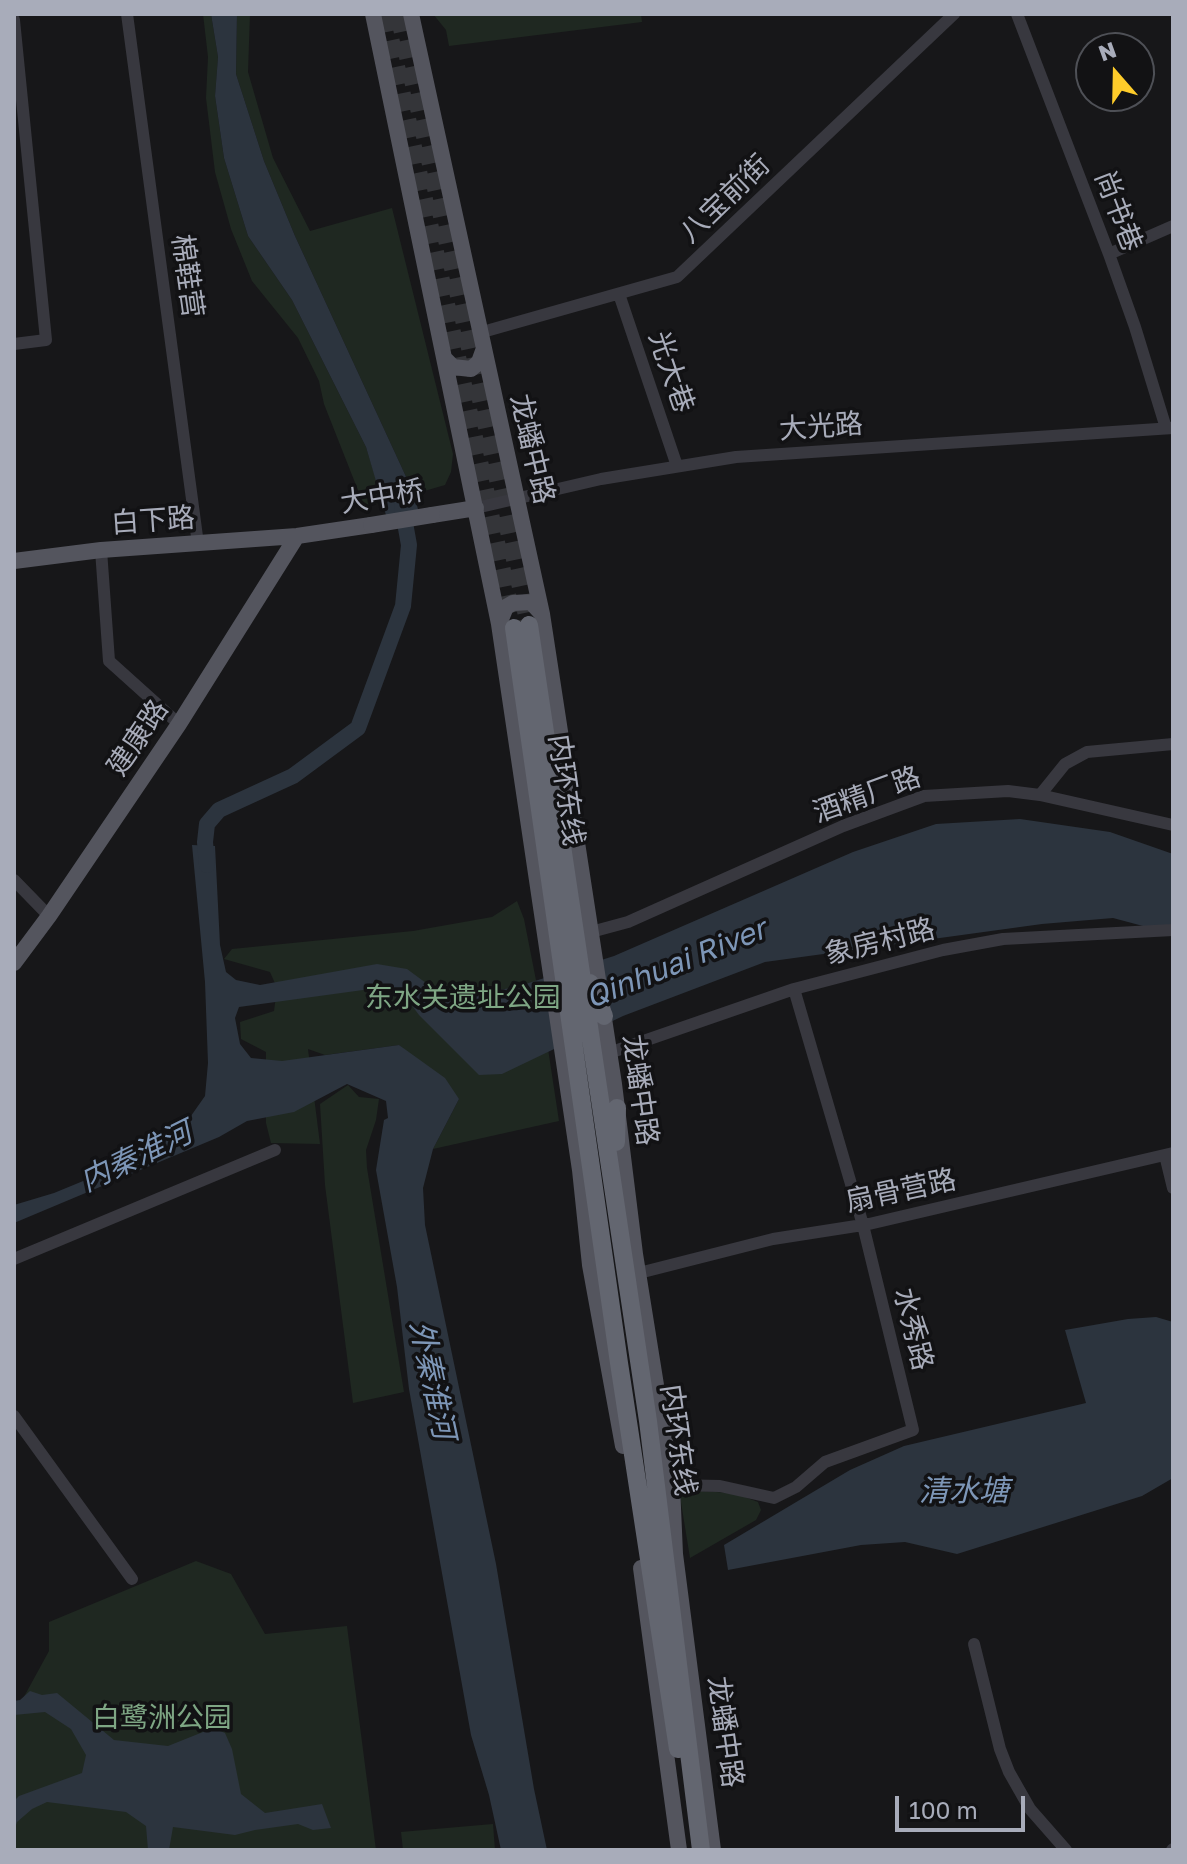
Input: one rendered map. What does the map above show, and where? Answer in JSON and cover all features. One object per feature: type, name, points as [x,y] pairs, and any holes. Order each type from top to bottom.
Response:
[{"type":"highway","name":"内环东线","points":[[521,623],[571,958]]},
{"type":"highway","points":[[559,1026],[571,958]]},
{"type":"highway","points":[[571,958],[588,1037]]},
{"type":"highway","points":[[571,958],[588,1037]]},
{"type":"highway","name":"内环东线","points":[[588,1037],[619,1363],[690,1823],[691,1850]]},
{"type":"highway","points":[[605,1191],[617,1108]]},
{"type":"highway","points":[[572,1114],[605,1191]]},
{"type":"highway","name":"内环东线","points":[[605,1191],[639,1365],[701,1850]]},
{"type":"main road","name":"龙蟠中路","points":[[373,14],[476,508],[521,623],[591,932],[571,958]]},
{"type":"main road","name":"龙蟠中路","points":[[411,14],[517,499],[521,623]]},
{"type":"main road","points":[[445,359],[453,367],[471,369],[479,362],[483,351]]},
{"type":"main road","name":"大中桥","points":[[297,536],[476,508]]},
{"type":"main road","name":"白下路","points":[[14,561],[101,550],[297,536]]},
{"type":"main road","name":"建康路","points":[[14,963],[179,724],[297,536]]},
{"type":"main road","name":"龙蟠中路","points":[[559,1026],[588,1037],[609,1053],[672,1485],[675,1554],[713,1850]]},
{"type":"main road","name":"龙蟠中路","points":[[588,1037],[572,1114],[590,1265],[650,1624],[679,1850]]},
{"type":"street","name":"棉鞋营","points":[[127,14],[198,544]]},
{"type":"street","name":"八宝前街","points":[[479,333],[677,277],[954,14]]},
{"type":"street","name":"尚书巷","points":[[1017,14],[1109,254],[1170,428]]},
{"type":"street","points":[[14,20],[46,340],[14,344]]},
{"type":"street","points":[[1109,254],[1173,226]]},
{"type":"street","name":"光大巷","points":[[619,294],[677,466]]},
{"type":"street","name":"大光路","points":[[476,508],[601,479],[736,457],[1170,428]]},
{"type":"street","points":[[101,550],[109,661],[179,724]]},
{"type":"street","points":[[1040,795],[1065,764],[1087,752],[1173,744]]},
{"type":"street","name":"酒精厂路","points":[[591,932],[628,922],[843,826],[924,796],[1008,791],[1040,795],[1173,825]]},
{"type":"street","points":[[14,880],[49,916]]},
{"type":"street","name":"象房村路","points":[[609,1053],[794,989],[943,950],[1003,939],[1173,930]]},
{"type":"street","name":"水秀路","points":[[672,1485],[720,1486],[774,1498],[796,1487],[825,1462],[913,1430],[863,1225],[794,989]]},
{"type":"street","points":[[14,1259],[275,1150]]},
{"type":"street","points":[[1169,1154],[1173,1188]]},
{"type":"street","name":"扇骨营路","points":[[639,1273],[773,1239],[863,1225],[1169,1154]]},
{"type":"street","points":[[14,1416],[132,1579]]},
{"type":"street","points":[[974,1644],[1000,1749],[1009,1772],[1030,1809],[1066,1850]]},
{"type":"green space","points":[[203,14],[211,14],[218,57],[215,96],[224,158],[248,236],[292,300],[366,447],[383,501],[365,508],[324,404],[319,381],[298,338],[252,281],[231,229],[215,172],[206,98],[208,57]]},
{"type":"green space","points":[[237,14],[250,14],[248,72],[273,158],[310,231],[392,208],[453,454],[451,472],[445,485],[414,494],[295,236],[264,161],[236,74]]},
{"type":"green space","points":[[433,14],[641,14],[642,22],[449,46],[446,30]]},
{"type":"green space","name":"东水关遗址公园","points":[[517,901],[524,919],[543,1016],[559,1121],[433,1149],[459,1099],[399,1045],[325,1055],[308,1049],[320,1144],[271,1143],[266,1123],[266,1052],[241,1039],[240,1022],[274,1011],[277,988],[270,972],[224,959],[232,949],[413,931],[492,917]]},
{"type":"green space","points":[[348,1085],[359,1097],[379,1099],[366,1150],[367,1168],[404,1392],[353,1403],[325,1185],[320,1104]]},
{"type":"green space","points":[[679,1490],[734,1493],[758,1502],[761,1510],[756,1520],[690,1558]]},
{"type":"green space","name":"白鹭洲公园","points":[[196,1561],[231,1574],[265,1634],[347,1626],[376,1850],[14,1850],[14,1715],[49,1651],[49,1622]]},
{"type":"green space","points":[[493,1824],[495,1850],[403,1850],[401,1832]]},
{"type":"water","points":[[211,14],[237,14],[236,74],[264,161],[295,236],[414,494],[420,517],[388,522],[366,447],[292,300],[248,236],[224,158],[215,96],[218,57]]},
{"type":"water","points":[[1020,819],[1110,832],[1173,854],[1173,934],[1113,918],[1042,924],[765,962],[623,1016],[502,1074],[479,1075],[419,1015],[404,995],[385,987],[239,1007],[235,1018],[240,1044],[251,1058],[282,1061],[399,1045],[445,1078],[459,1099],[433,1149],[423,1188],[425,1225],[496,1564],[547,1850],[501,1850],[471,1735],[409,1389],[397,1287],[376,1170],[384,1120],[388,1118],[386,1101],[347,1084],[294,1112],[247,1121],[219,1137],[14,1223],[14,1205],[88,1179],[186,1123],[205,1096],[208,1063],[205,982],[192,845],[215,846],[220,945],[226,972],[236,980],[260,985],[377,964],[407,969],[430,986],[465,996],[516,987],[614,956],[853,852],[936,824]]},
{"type":"water","name":"清水塘","points":[[1156,1317],[1173,1322],[1173,1478],[1142,1496],[957,1554],[905,1542],[861,1545],[728,1570],[724,1545],[850,1470],[904,1446],[1086,1403],[1065,1330]]},
{"type":"water","points":[[30,1691],[42,1695],[57,1693],[114,1740],[168,1746],[213,1728],[225,1733],[232,1749],[241,1794],[265,1813],[322,1804],[331,1828],[313,1830],[298,1824],[235,1835],[173,1827],[169,1850],[148,1850],[146,1826],[126,1812],[47,1802],[32,1809],[17,1822],[14,1831],[14,1801],[19,1796],[82,1773],[86,1755],[71,1729],[45,1712],[14,1715],[14,1701]]},
{"type":"waterway","points":[[207,865],[207,824],[219,810],[293,776],[358,728],[403,606],[409,545],[402,506]]},
{"type":"tunnel","points":[[385,14],[514,628]]},
{"type":"tunnel","points":[[399,14],[529,625]]},
{"type":"water label","name":"Qinhuai River","points":[[676,964]]},
{"type":"water label","name":"内秦淮河","points":[[136,1157]]},
{"type":"water label","name":"外秦淮河","points":[[432,1380]]}]
